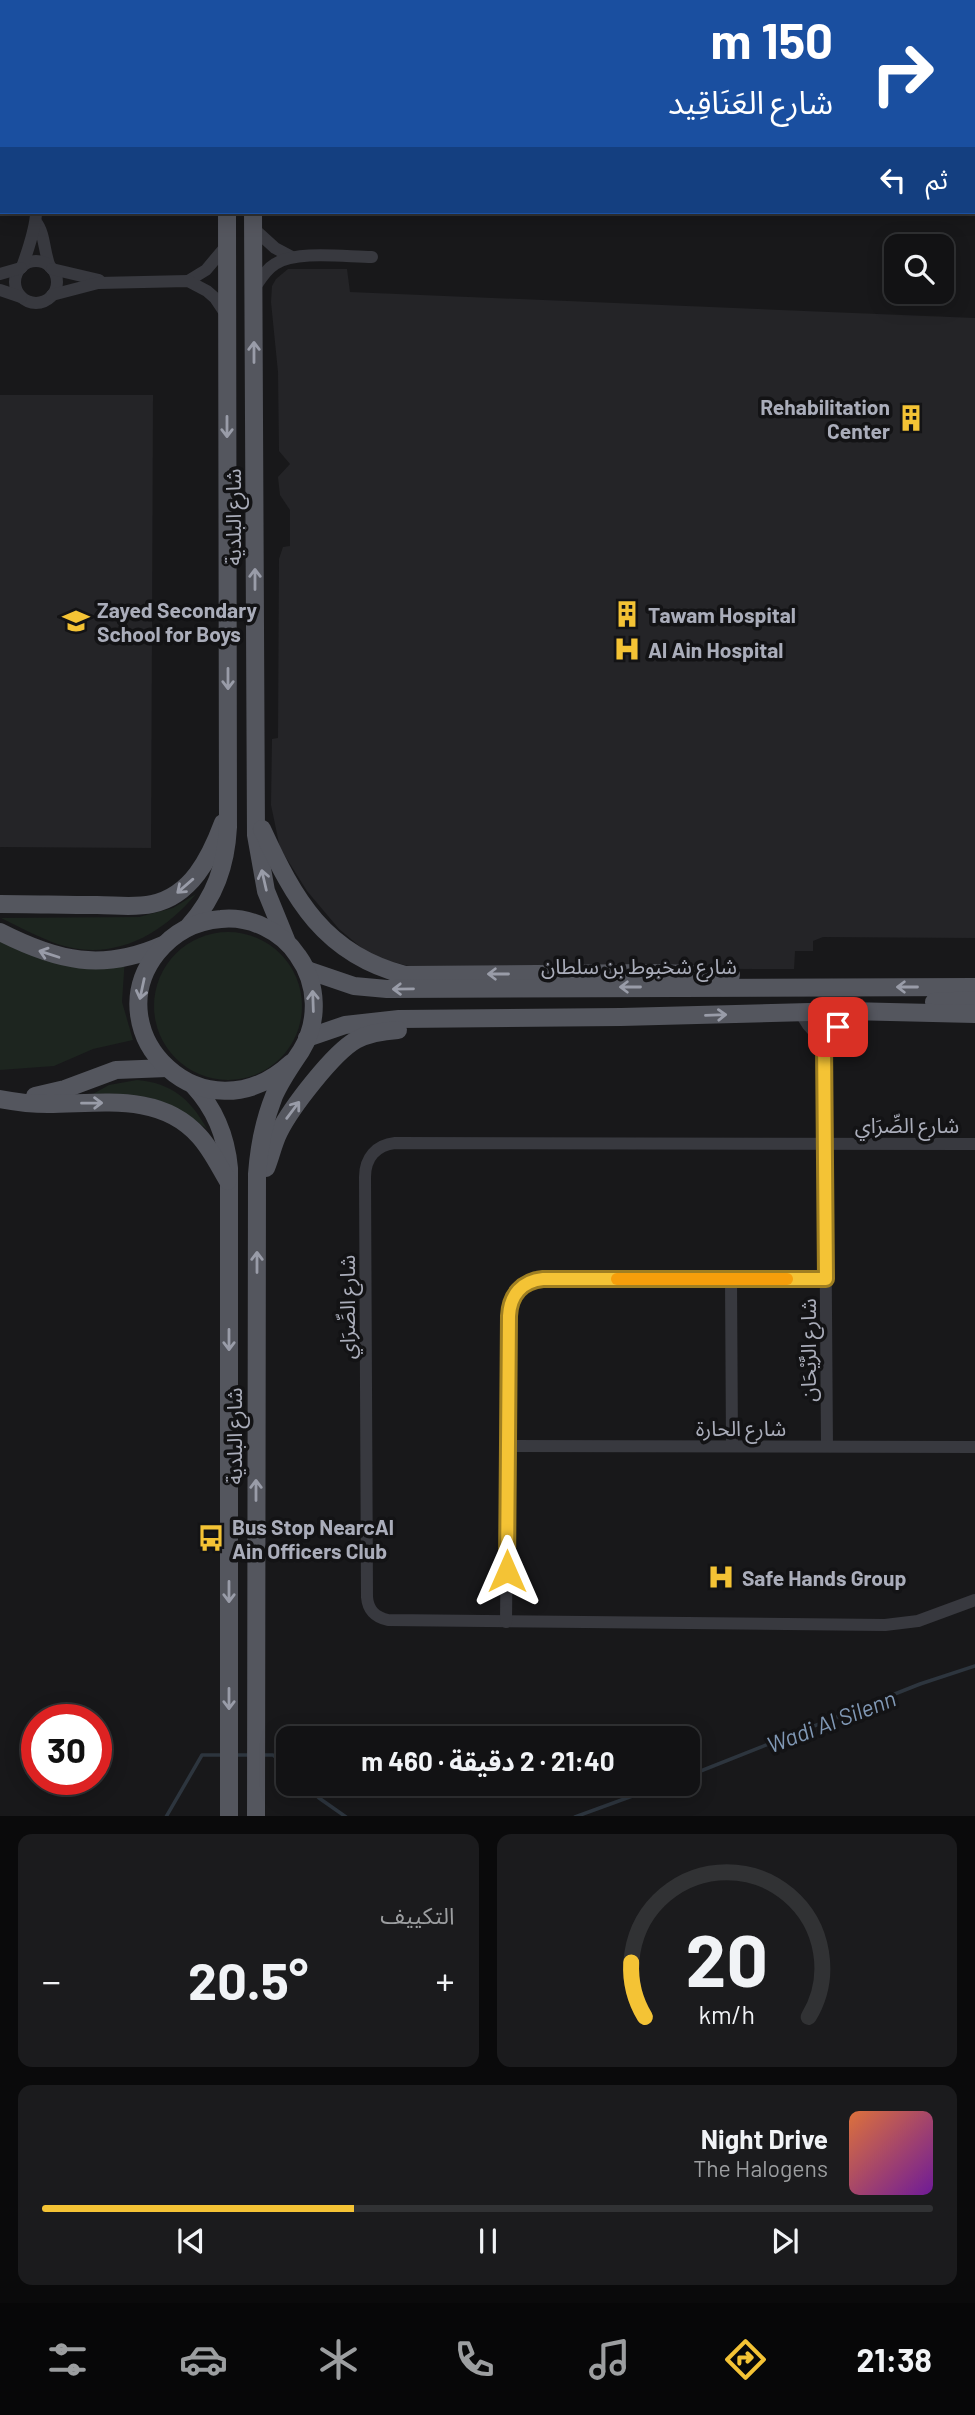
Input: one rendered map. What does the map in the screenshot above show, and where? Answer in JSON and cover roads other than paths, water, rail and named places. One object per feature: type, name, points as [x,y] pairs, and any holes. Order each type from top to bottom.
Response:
[{"type":"main road","name":"شارع البلدية","points":[[189,927],[208,902],[221,873],[227,842],[227,214]]},
{"type":"main road","name":"شارع البلدية","points":[[253,220],[256,816],[258,854],[266,891],[288,943]]},
{"type":"main road","points":[[0,904],[134,906],[162,901],[187,886],[199,872],[214,847],[228,806]]},
{"type":"main road","points":[[256,816],[281,872],[319,924],[351,952],[392,971],[405,975],[734,975],[760,986]]},
{"type":"main road","points":[[0,932],[41,951],[80,961],[122,959],[163,946],[189,927],[206,921],[224,918],[260,925],[288,943],[307,970],[312,987],[312,1021],[307,1038],[291,1063],[267,1082],[253,1088],[223,1092],[193,1085],[167,1068],[149,1044],[142,1022],[140,1000],[147,971],[163,946]]},
{"type":"main road","name":"شارع شخبوط بن سلطان","points":[[307,970],[346,984],[387,989],[760,986],[974,991]]},
{"type":"main road","points":[[743,1014],[822,1003],[974,991]]},
{"type":"main road","points":[[307,1038],[345,1025],[380,1020],[802,1014],[848,1011],[975,1014]]},
{"type":"main road","points":[[257,1195],[272,1148],[289,1114],[343,1049],[356,1040],[383,1031],[550,1026],[621,1017]]},
{"type":"main road","name":"شارع البلدية","points":[[256,1816],[257,1174],[262,1135],[273,1098],[291,1063]]},
{"type":"main road","points":[[0,1099],[51,1093],[116,1070],[167,1068]]},
{"type":"main road","name":"شارع البلدية","points":[[193,1085],[209,1104],[220,1126],[228,1154],[229,1816]]},
{"type":"main road","points":[[0,1099],[47,1104],[124,1102],[156,1108],[171,1114],[197,1133],[208,1146],[229,1183]]},
{"type":"street","points":[[21,297],[15,282],[36,217]]},
{"type":"street","points":[[0,290],[36,303],[46,301],[52,295],[57,282],[45,252],[41,228],[36,217]]},
{"type":"street","points":[[253,220],[275,248],[292,257]]},
{"type":"street","points":[[188,281],[206,270],[227,244]]},
{"type":"street","points":[[254,289],[268,269],[292,257],[372,257]]},
{"type":"street","points":[[0,274],[36,262],[113,282]]},
{"type":"street","points":[[52,295],[82,286],[113,282],[188,281],[215,298],[227,316]]},
{"type":"street","points":[[802,1014],[824,1043],[848,1011]]},
{"type":"street","name":"شارع الرَّيْحَان","points":[[824,1043],[827,1447]]},
{"type":"street","name":"شارع الصِّرَاي","points":[[975,1143],[403,1143],[382,1146],[368,1159],[365,1177],[368,1602],[376,1615],[388,1620],[825,1625],[908,1623],[975,1601]]},
{"type":"street","points":[[506,1622],[509,1310],[513,1297],[526,1284],[543,1279],[826,1279]]},
{"type":"street","points":[[731,1279],[732,1446]]},
{"type":"street","name":"شارع الحارة","points":[[508,1446],[975,1447]]},
{"type":"waterway","name":"Wadi Al Silenn","points":[[700,1771],[920,1684],[975,1666]]},
{"type":"waterway","name":"Wadi Al Silenn","points":[[167,1816],[202,1755],[222,1755]]},
{"type":"waterway","name":"Wadi Al Silenn","points":[[234,1755],[250,1755]]},
{"type":"waterway","name":"Wadi Al Silenn","points":[[262,1755],[276,1758]]},
{"type":"waterway","name":"Wadi Al Silenn","points":[[317,1796],[345,1816]]},
{"type":"waterway","name":"Wadi Al Silenn","points":[[578,1816],[632,1796]]},
{"type":"place","name":"Rehabilitation Center","points":[[911,418]]},
{"type":"place","name":"Tawam Hospital","points":[[627,614]]},
{"type":"place","name":"Zayed Secondary School for Boys","points":[[76,621]]},
{"type":"place","name":"Al Ain Hospital","points":[[627,649]]},
{"type":"place","name":"Bus Stop NearcAl Ain Officers Club","points":[[211,1538]]},
{"type":"place","name":"Safe Hands Group","points":[[721,1577]]}]
